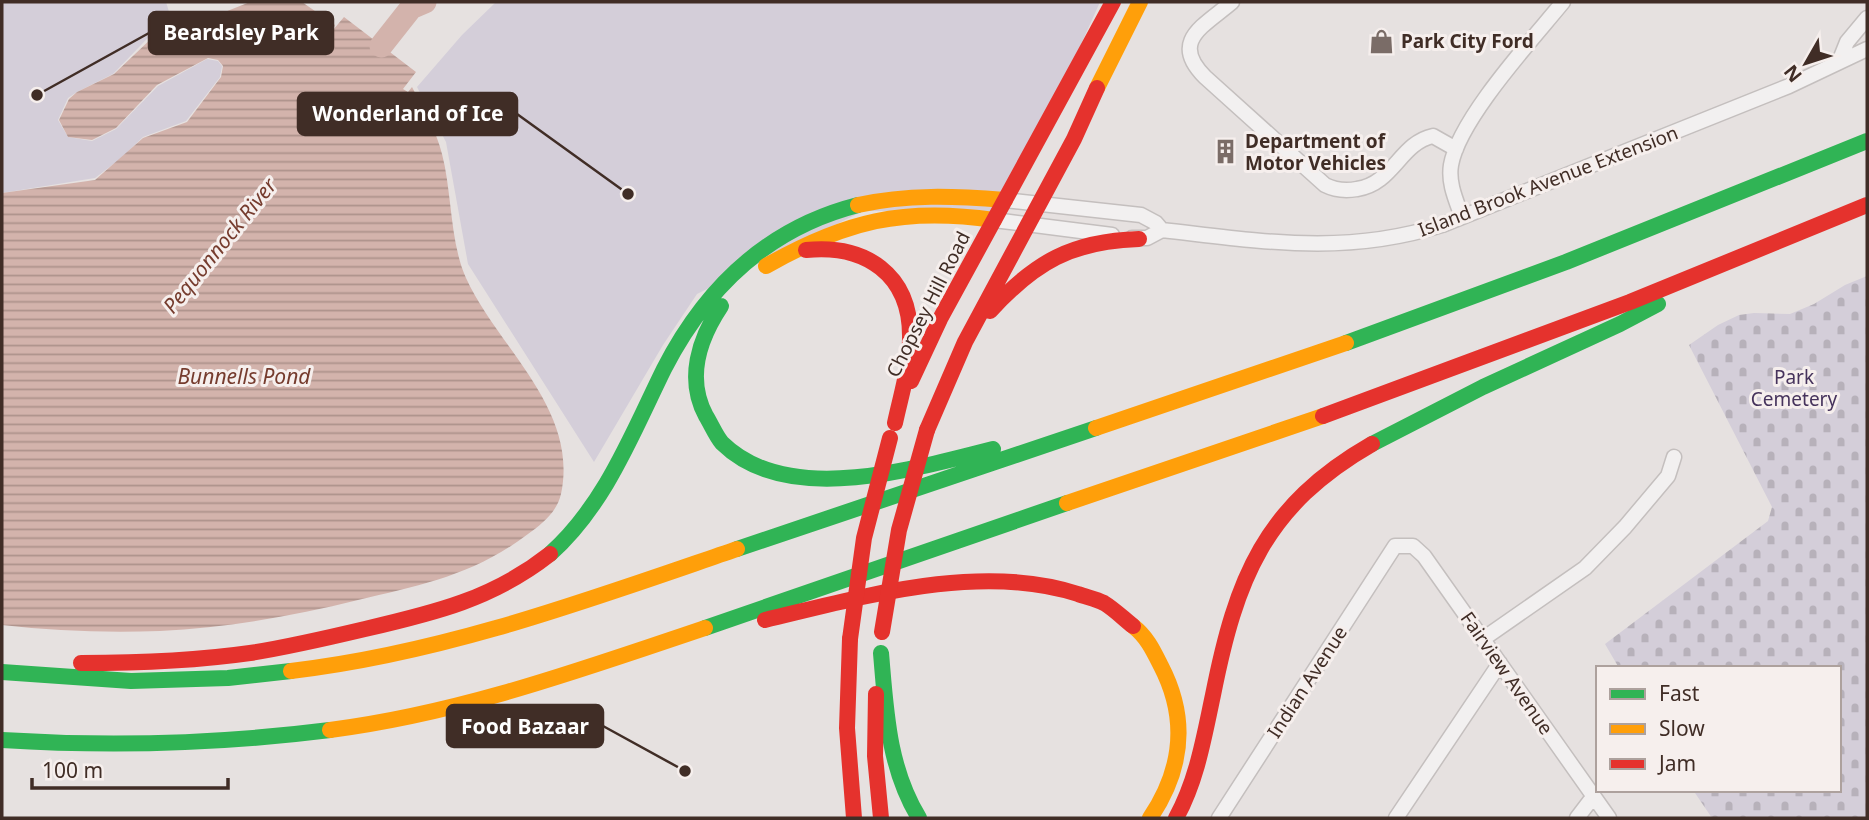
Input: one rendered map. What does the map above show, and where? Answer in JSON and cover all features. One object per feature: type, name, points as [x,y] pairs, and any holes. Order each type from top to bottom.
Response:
[{"type":"main road","name":"Chopsey Hill Road","points":[[854,818],[847,728],[850,639],[864,538],[892,430],[929,340],[1113,2]]},
{"type":"main road","points":[[881,818],[873,733],[882,632],[899,526],[927,430],[965,342],[1074,139],[1113,53],[1140,2]]},
{"type":"main road","points":[[2,672],[131,681],[228,678],[324,667],[465,638],[572,605],[1140,415],[1484,293],[1867,141]]},
{"type":"main road","points":[[2,664],[142,662],[247,653],[417,618],[491,593],[520,577],[545,558],[589,512],[614,471],[670,358],[692,321],[722,284],[754,255],[818,218],[865,203],[917,196],[1005,200]]},
{"type":"main road","points":[[2,740],[83,746],[264,740],[400,719],[488,699],[666,643],[802,593],[1378,397],[1712,269],[1867,205]]},
{"type":"main road","points":[[994,220],[918,213],[869,220],[825,234],[764,267],[737,288],[713,317],[702,340],[696,363],[696,390],[710,427],[723,445],[750,464],[794,477],[860,477],[919,467],[1140,415]]},
{"type":"main road","points":[[965,342],[1012,286],[1044,261],[1086,244],[1139,239]]},
{"type":"main road","points":[[764,267],[794,254],[827,247],[860,254],[889,275],[904,299],[910,327],[908,355],[892,430]]},
{"type":"main road","points":[[1176,818],[1197,768],[1239,590],[1265,539],[1301,495],[1332,468],[1368,445],[1513,373],[1638,316],[1712,269]]},
{"type":"main road","points":[[666,643],[880,594],[944,583],[1004,580],[1080,593],[1110,608],[1137,629],[1158,655],[1172,686],[1179,719],[1178,754],[1169,785],[1150,818]]},
{"type":"main road","points":[[881,653],[892,759],[903,792],[919,818]]},
{"type":"street","points":[[1232,2],[1194,36],[1188,49],[1191,60],[1205,77],[1325,185],[1346,190],[1373,185],[1390,173],[1408,149],[1421,138],[1433,136],[1456,149]]},
{"type":"street","points":[[1462,217],[1451,180],[1456,149],[1480,106],[1563,2]]},
{"type":"street","points":[[1839,62],[1847,42],[1867,18]]},
{"type":"street","name":"Island Brook Avenue Extension","points":[[994,220],[1139,239],[1162,230],[1260,241],[1333,244],[1391,239],[1462,217],[1789,86],[1867,51]]},
{"type":"street","name":"Island Brook Avenue Extension","points":[[1005,200],[1141,215],[1156,223],[1162,230]]},
{"type":"street","points":[[1483,639],[1585,568],[1625,527],[1668,476],[1674,457]]},
{"type":"street","name":"Fairview Avenue","points":[[1395,547],[1413,546],[1424,556],[1609,818]]},
{"type":"street","name":"Indian Avenue","points":[[1219,818],[1395,547]]},
{"type":"street","points":[[1396,818],[1500,663]]},
{"type":"street","points":[[1577,818],[1593,797]]},
{"type":"green space","points":[[2,2],[166,2],[170,15],[113,74],[68,98],[58,120],[68,137],[92,141],[116,129],[158,86],[207,59],[218,61],[222,66],[220,77],[186,121],[143,137],[95,178],[2,193]]},
{"type":"green space","points":[[496,2],[1100,2],[1032,153],[1000,211],[863,211],[697,294],[663,345],[594,462],[468,264],[446,142],[417,87],[462,35]]},
{"type":"green space","name":"Park Cemetery","points":[[1867,276],[1867,818],[1712,818],[1694,792],[1841,792],[1841,666],[1618,666],[1605,644],[1768,521],[1772,507],[1689,345],[1718,325],[1739,315],[1790,314],[1814,304],[1845,285]]},
{"type":"water","name":"Bunnells Pond","points":[[250,2],[302,2],[335,25],[333,30],[344,17],[416,72],[403,89],[408,92],[412,87],[439,145],[457,249],[466,278],[480,304],[532,380],[558,434],[563,463],[559,500],[548,517],[538,526],[508,548],[467,569],[426,583],[334,606],[235,624],[160,631],[81,631],[2,625],[2,193],[95,180],[143,138],[187,122],[221,77],[223,66],[218,60],[208,58],[157,85],[116,128],[92,140],[68,137],[59,120],[69,99],[77,92],[114,74],[154,36],[197,23]]},
{"type":"waterway","name":"Pequonnock River","points":[[381,46],[411,8],[425,2]]},
{"type":"traffic: fast","points":[[1346,343],[1566,262],[1867,141]]},
{"type":"traffic: fast","points":[[550,554],[587,514],[602,491],[681,339],[720,287],[768,245],[826,215],[858,205]]},
{"type":"traffic: fast","points":[[1372,444],[1483,387],[1658,304]]},
{"type":"traffic: fast","points":[[721,306],[701,346],[696,374],[697,388],[706,416],[722,443],[749,463],[781,474],[816,478],[853,477],[890,473],[993,449]]},
{"type":"traffic: fast","points":[[737,549],[1096,428]]},
{"type":"traffic: fast","points":[[705,628],[1067,503]]},
{"type":"traffic: fast","points":[[881,653],[890,738],[901,779],[919,818]]},
{"type":"traffic: fast","points":[[2,672],[131,681],[228,678],[291,671]]},
{"type":"traffic: fast","points":[[2,740],[166,743],[330,730]]},
{"type":"traffic: slow","points":[[1097,88],[1140,2]]},
{"type":"traffic: slow","points":[[858,205],[931,197],[1005,200]]},
{"type":"traffic: slow","points":[[766,266],[822,238],[876,221],[931,215],[994,220]]},
{"type":"traffic: slow","points":[[1096,428],[1346,343]]},
{"type":"traffic: slow","points":[[1067,503],[1323,416]]},
{"type":"traffic: slow","points":[[291,671],[348,663],[461,638],[572,605],[737,549]]},
{"type":"traffic: slow","points":[[1133,626],[1146,639],[1170,685],[1178,724],[1175,762],[1161,800],[1150,818]]},
{"type":"traffic: slow","points":[[330,730],[426,713],[473,701],[566,674],[705,628]]},
{"type":"traffic: jam","points":[[911,381],[940,319],[1113,2]]},
{"type":"traffic: jam","points":[[927,430],[965,342],[1074,139],[1097,88]]},
{"type":"traffic: jam","points":[[1323,416],[1630,302],[1867,205]]},
{"type":"traffic: jam","points":[[990,311],[1023,279],[1056,257],[1094,244],[1139,239]]},
{"type":"traffic: jam","points":[[806,250],[827,249],[865,258],[893,280],[902,296],[908,316],[910,349],[895,423]]},
{"type":"traffic: jam","points":[[882,632],[899,530],[927,430]]},
{"type":"traffic: jam","points":[[850,639],[864,538],[890,438]]},
{"type":"traffic: jam","points":[[1176,818],[1199,758],[1232,616],[1261,549],[1280,520],[1305,493],[1335,468],[1372,444]]},
{"type":"traffic: jam","points":[[81,663],[229,656],[336,636],[415,617],[462,602],[507,582],[550,554]]},
{"type":"traffic: jam","points":[[765,620],[921,586],[1001,581],[1040,585],[1094,599],[1108,605],[1133,626]]},
{"type":"traffic: jam","points":[[850,639],[847,728],[854,818]]},
{"type":"traffic: jam","points":[[876,694],[875,756],[881,818]]},
{"type":"place","name":"Park City Ford","points":[[1381,41]]},
{"type":"place","name":"Beardsley Park","points":[[37,95]]},
{"type":"place","name":"Department of Motor Vehicles","points":[[1225,152]]},
{"type":"place","name":"Wonderland of Ice","points":[[628,194]]},
{"type":"place","name":"Food Bazaar","points":[[685,771]]}]
